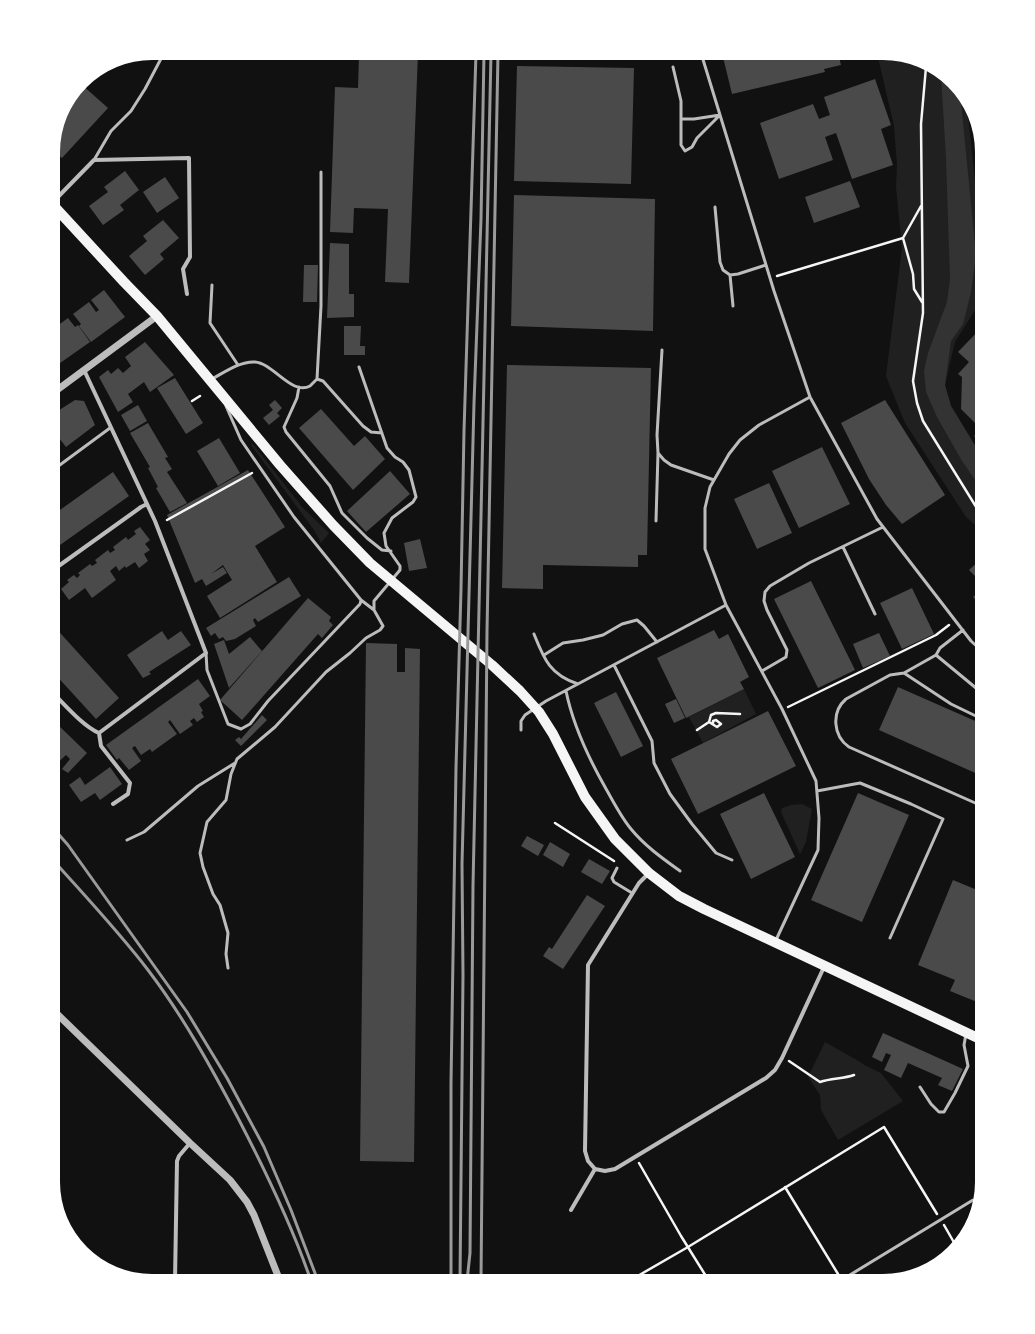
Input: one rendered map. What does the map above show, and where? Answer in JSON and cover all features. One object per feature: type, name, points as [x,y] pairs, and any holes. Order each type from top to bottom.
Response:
[{"type":"main road","points":[[60,213],[156,316],[333,525],[370,563],[492,665],[520,691],[553,734],[586,797],[615,839],[650,873],[679,896],[742,928],[775,942],[975,1037]]},
{"type":"street","points":[[60,195],[94,160],[189,158],[190,257],[183,269],[187,294]]},
{"type":"street","points":[[60,388],[156,316]]},
{"type":"street","points":[[84,370],[147,504],[206,653],[99,733]]},
{"type":"street","points":[[60,565],[147,504]]},
{"type":"street","points":[[60,700],[82,722],[93,731],[99,733]]},
{"type":"street","points":[[99,733],[102,746],[130,783],[128,794],[113,804]]},
{"type":"street","points":[[650,873],[639,883],[632,893],[588,965],[585,1151],[588,1161],[595,1169],[605,1171],[615,1169],[766,1078],[775,1070],[782,1058],[824,966]]},
{"type":"street","points":[[60,1017],[190,1144],[230,1180],[254,1215],[277,1274]]},
{"type":"street","points":[[175,1274],[177,1162],[179,1156],[190,1144]]},
{"type":"street","points":[[571,1210],[595,1169]]},
{"type":"lane","points":[[94,160],[112,131],[132,111],[160,60]]},
{"type":"lane","points":[[703,60],[766,265],[810,397],[877,519],[962,630],[975,645]]},
{"type":"lane","points":[[673,66],[681,101],[681,145],[685,151],[692,147],[697,138],[720,115]]},
{"type":"lane","points":[[681,119],[694,119],[720,115]]},
{"type":"lane","points":[[210,380],[238,365],[249,362],[257,362],[266,365],[285,380],[301,388],[310,386],[317,379],[321,306],[321,172]]},
{"type":"lane","points":[[715,207],[720,262],[723,270],[730,275],[766,265]]},
{"type":"lane","points":[[730,275],[733,306]]},
{"type":"lane","points":[[212,285],[210,323],[238,365]]},
{"type":"lane","points":[[656,521],[658,453],[657,435],[662,350]]},
{"type":"lane","points":[[359,366],[388,448],[394,457],[403,462],[409,470],[416,497],[413,502],[392,518],[384,533],[386,546],[391,551],[400,566],[400,570],[374,601],[374,610]]},
{"type":"lane","points":[[317,379],[323,381],[363,426],[371,432],[382,433]]},
{"type":"lane","points":[[299,387],[297,398],[284,427],[286,432],[330,486],[342,513],[366,538],[382,550],[391,551]]},
{"type":"lane","points":[[221,394],[241,440],[294,517],[361,600],[374,610],[383,626],[380,630],[366,638],[326,672],[275,727],[237,759],[230,774],[226,800],[207,822],[200,853],[203,867],[213,894],[220,905],[228,933],[226,954],[228,968]]},
{"type":"lane","points":[[775,942],[818,850],[819,818],[816,781],[782,709],[726,605],[705,549],[705,508],[710,487],[729,454],[740,440],[759,425],[810,397]]},
{"type":"lane","points":[[60,465],[110,428]]},
{"type":"lane","points":[[658,453],[671,465],[714,480]]},
{"type":"lane","points":[[762,671],[786,657],[784,644],[764,601],[766,592],[770,586],[809,563],[883,527]]},
{"type":"lane","points":[[843,547],[875,614]]},
{"type":"lane","points":[[206,653],[207,670],[228,724],[242,729],[250,724],[268,701],[360,604],[361,600]]},
{"type":"lane","points":[[521,730],[521,721],[525,715],[546,701],[726,605]]},
{"type":"lane","points":[[544,655],[563,643],[603,635],[622,624],[637,620],[657,642]]},
{"type":"lane","points":[[962,630],[940,648],[936,655],[904,673],[890,675],[846,699],[837,709],[835,718],[839,736],[849,747],[975,803]]},
{"type":"lane","points":[[534,634],[554,671],[566,680],[578,684]]},
{"type":"lane","points":[[936,655],[975,687]]},
{"type":"lane","points":[[614,665],[652,741],[654,763],[670,794],[716,853],[732,860]]},
{"type":"lane","points":[[904,673],[950,704],[975,716]]},
{"type":"lane","points":[[566,691],[570,710],[590,760],[612,800],[630,828],[653,852],[680,871]]},
{"type":"lane","points":[[127,840],[144,832],[198,786],[235,763]]},
{"type":"lane","points":[[817,791],[860,783],[943,819],[890,938]]},
{"type":"lane","points":[[617,868],[612,878],[614,882],[632,893]]},
{"type":"lane","points":[[920,1087],[931,1104],[939,1112],[944,1112],[968,1066],[964,1045],[966,1033]]},
{"type":"lane","points":[[851,1274],[973,1200]]},
{"type":"path","points":[[926,70],[921,124],[923,313],[913,381],[917,403],[923,421],[975,505]]},
{"type":"path","points":[[771,278],[903,238],[922,206]]},
{"type":"path","points":[[903,238],[913,274],[914,290],[923,302]]},
{"type":"path","points":[[192,401],[200,396]]},
{"type":"path","points":[[167,520],[252,473]]},
{"type":"path","points":[[782,709],[936,635],[955,620]]},
{"type":"path","points":[[696,730],[709,722],[711,715],[716,713],[740,714]]},
{"type":"path","points":[[709,722],[713,724]]},
{"type":"path","points":[[556,823],[614,862],[620,864]]},
{"type":"path","points":[[782,1058],[820,1082],[854,1075]]},
{"type":"path","points":[[641,1274],[884,1127],[953,1241]]},
{"type":"path","points":[[636,1157],[705,1274]]},
{"type":"path","points":[[785,1187],[837,1274]]},
{"type":"shaded area","points":[[879,60],[901,62],[913,65],[929,72],[952,91],[960,101],[968,116],[975,182],[975,310],[955,342],[945,385],[951,406],[975,445],[975,525],[966,517],[905,423],[886,376],[902,248],[896,187],[897,165],[894,126]]},
{"type":"shaded area","points":[[941,81],[952,91],[961,103],[975,245],[975,262],[971,292],[963,324],[951,341],[945,385],[951,406],[975,445],[975,480],[962,461],[937,417],[926,392],[924,371],[928,353],[947,302],[950,279],[946,158]]},
{"type":"shaded area","points":[[252,443],[303,508],[329,533],[321,543],[314,530],[251,445]]},
{"type":"shaded area","points":[[744,689],[756,714],[703,743],[689,717]]},
{"type":"shaded area","points":[[802,804],[812,809],[806,842],[800,854],[781,812],[782,808]]},
{"type":"shaded area","points":[[825,1042],[864,1065],[881,1073],[903,1101],[838,1140],[821,1110],[820,1095],[808,1077]]},
{"type":"building","points":[[359,60],[418,60],[409,283],[385,282],[388,209],[354,208],[353,233],[330,232],[335,87],[358,88]]},
{"type":"building","points":[[724,60],[840,60],[841,65],[824,69],[825,72],[732,94]]},
{"type":"building","points":[[517,66],[634,68],[631,184],[514,181]]},
{"type":"building","points":[[875,79],[891,125],[881,129],[893,165],[852,179],[836,133],[825,137],[833,160],[779,179],[760,123],[813,104],[819,119],[830,115],[824,97]]},
{"type":"building","points":[[86,88],[108,108],[62,158],[60,156],[60,146],[67,116],[75,101]]},
{"type":"building","points":[[125,171],[139,190],[120,205],[124,210],[103,225],[89,206],[108,192],[104,187]]},
{"type":"building","points":[[165,177],[179,198],[157,213],[143,192]]},
{"type":"building","points":[[850,181],[860,207],[814,223],[805,197]]},
{"type":"building","points":[[514,195],[655,199],[653,331],[511,326]]},
{"type":"building","points":[[163,220],[179,238],[160,254],[164,259],[145,275],[129,256],[147,241],[143,236]]},
{"type":"building","points":[[330,243],[349,244],[349,294],[354,294],[354,317],[327,318]]},
{"type":"building","points":[[304,265],[318,265],[317,302],[303,302]]},
{"type":"building","points":[[104,290],[125,317],[91,342],[79,326],[81,324],[73,314],[89,302],[96,312],[99,310],[91,300]]},
{"type":"building","points":[[68,318],[75,327],[78,325],[90,342],[60,363],[60,340],[60,324]]},
{"type":"building","points":[[344,326],[361,326],[360,346],[365,346],[365,355],[344,355]]},
{"type":"building","points":[[975,334],[975,423],[961,409],[962,377],[958,374],[969,362],[958,352]]},
{"type":"building","points":[[145,342],[174,375],[150,392],[144,382],[128,394],[133,402],[118,412],[99,377],[108,370],[111,374],[118,368],[123,373],[131,366],[125,357]]},
{"type":"building","points":[[507,365],[651,368],[647,555],[638,555],[638,567],[543,565],[543,589],[502,588]]},
{"type":"building","points":[[175,378],[203,423],[186,434],[157,388]]},
{"type":"building","points":[[75,400],[84,401],[95,425],[66,447],[60,439],[60,410]]},
{"type":"building","points":[[275,400],[282,408],[277,413],[280,416],[269,425],[263,418],[273,410],[269,405]]},
{"type":"building","points":[[885,400],[945,495],[902,524],[886,505],[869,479],[841,423]]},
{"type":"building","points":[[138,405],[147,421],[130,431],[121,415]]},
{"type":"building","points":[[321,409],[354,446],[365,436],[385,459],[353,490],[299,428]]},
{"type":"building","points":[[148,423],[168,457],[165,458],[172,469],[167,472],[187,503],[170,512],[156,488],[158,487],[148,468],[150,467],[130,433]]},
{"type":"building","points":[[219,438],[240,473],[218,486],[197,451]]},
{"type":"building","points":[[822,447],[850,504],[799,528],[772,471]]},
{"type":"building","points":[[248,470],[285,527],[255,546],[277,582],[220,618],[207,596],[232,580],[223,565],[211,574],[223,567],[227,573],[206,586],[202,579],[195,583],[167,515]]},
{"type":"building","points":[[390,471],[410,494],[366,532],[347,511]]},
{"type":"building","points":[[113,472],[129,496],[60,545],[60,510]]},
{"type":"building","points":[[769,483],[792,533],[757,549],[734,499]]},
{"type":"building","points":[[140,527],[150,540],[145,544],[150,550],[144,554],[148,561],[139,568],[135,562],[126,568],[125,566],[119,571],[116,566],[110,571],[116,580],[92,598],[85,588],[69,600],[61,589],[69,582],[67,580],[74,575],[77,578],[80,575],[78,573],[90,564],[92,566],[97,563],[95,560],[108,550],[110,553],[115,550],[113,547],[126,537],[128,540],[136,534],[134,531]]},
{"type":"building","points":[[420,539],[427,568],[409,571],[404,543]]},
{"type":"building","points":[[975,564],[975,576],[969,570]]},
{"type":"building","points":[[289,577],[301,596],[258,622],[255,618],[253,620],[256,626],[235,639],[226,641],[223,637],[219,639],[215,633],[211,636],[206,628]]},
{"type":"building","points":[[811,581],[855,670],[818,688],[774,599]]},
{"type":"building","points":[[912,588],[934,634],[902,649],[880,603]]},
{"type":"building","points":[[308,598],[331,617],[329,621],[333,625],[322,638],[318,634],[242,720],[220,700]]},
{"type":"building","points":[[714,630],[719,639],[728,634],[749,677],[740,682],[744,689],[686,718],[657,658]]},
{"type":"building","points":[[162,631],[168,640],[181,631],[191,645],[149,672],[151,674],[143,678],[127,655]]},
{"type":"building","points":[[60,633],[119,698],[96,719],[60,680]]},
{"type":"building","points":[[879,633],[890,656],[863,668],[853,644]]},
{"type":"building","points":[[250,637],[262,651],[229,688],[214,644],[224,640],[229,654]]},
{"type":"building","points":[[366,643],[397,644],[397,672],[405,672],[405,648],[420,649],[414,1162],[360,1161]]},
{"type":"building","points":[[198,679],[210,696],[199,704],[203,711],[201,712],[204,717],[197,722],[194,718],[190,721],[193,725],[180,734],[170,720],[168,722],[177,734],[152,752],[150,749],[141,755],[135,746],[132,748],[141,761],[129,770],[119,758],[117,760],[106,745]]},
{"type":"building","points":[[898,687],[975,721],[975,773],[879,730]]},
{"type":"building","points":[[616,692],[643,746],[621,757],[594,703]]},
{"type":"building","points":[[676,699],[685,718],[674,723],[665,704]]},
{"type":"building","points":[[768,711],[796,766],[698,814],[671,759]]},
{"type":"building","points":[[262,715],[267,720],[241,746],[235,740],[239,737],[241,739]]},
{"type":"building","points":[[60,727],[87,753],[68,773],[62,769],[70,759],[66,755],[60,761]]},
{"type":"building","points":[[110,767],[122,784],[100,800],[95,793],[81,802],[69,785],[80,777],[85,785]]},
{"type":"building","points":[[764,793],[795,857],[751,879],[720,814]]},
{"type":"building","points":[[858,793],[909,815],[862,922],[811,900]]},
{"type":"building","points":[[527,836],[544,845],[538,856],[521,846]]},
{"type":"building","points":[[550,842],[570,854],[563,867],[543,855]]},
{"type":"building","points":[[589,859],[610,871],[602,884],[581,872]]},
{"type":"building","points":[[953,880],[975,889],[975,1001],[950,991],[955,980],[918,965]]},
{"type":"building","points":[[587,895],[605,906],[563,969],[543,956],[549,947],[552,949]]},
{"type":"building","points":[[883,1033],[963,1069],[952,1091],[938,1085],[942,1078],[908,1063],[901,1078],[884,1070],[891,1055],[886,1053],[882,1062],[872,1057]]},
{"type":"railway","points":[[451,1274],[451,1083],[456,768],[464,431],[476,60]]},
{"type":"railway","points":[[460,1274],[463,975],[462,864],[474,403],[481,219],[484,60]]},
{"type":"railway","points":[[468,1274],[470,1253],[473,886],[491,60]]},
{"type":"railway","points":[[481,1274],[487,631],[498,60]]},
{"type":"railway","points":[[60,836],[187,1012],[227,1078],[264,1147],[291,1210],[315,1274]]},
{"type":"railway","points":[[60,868],[102,914],[137,956],[161,987],[185,1024],[238,1118],[278,1198],[309,1274]]}]
